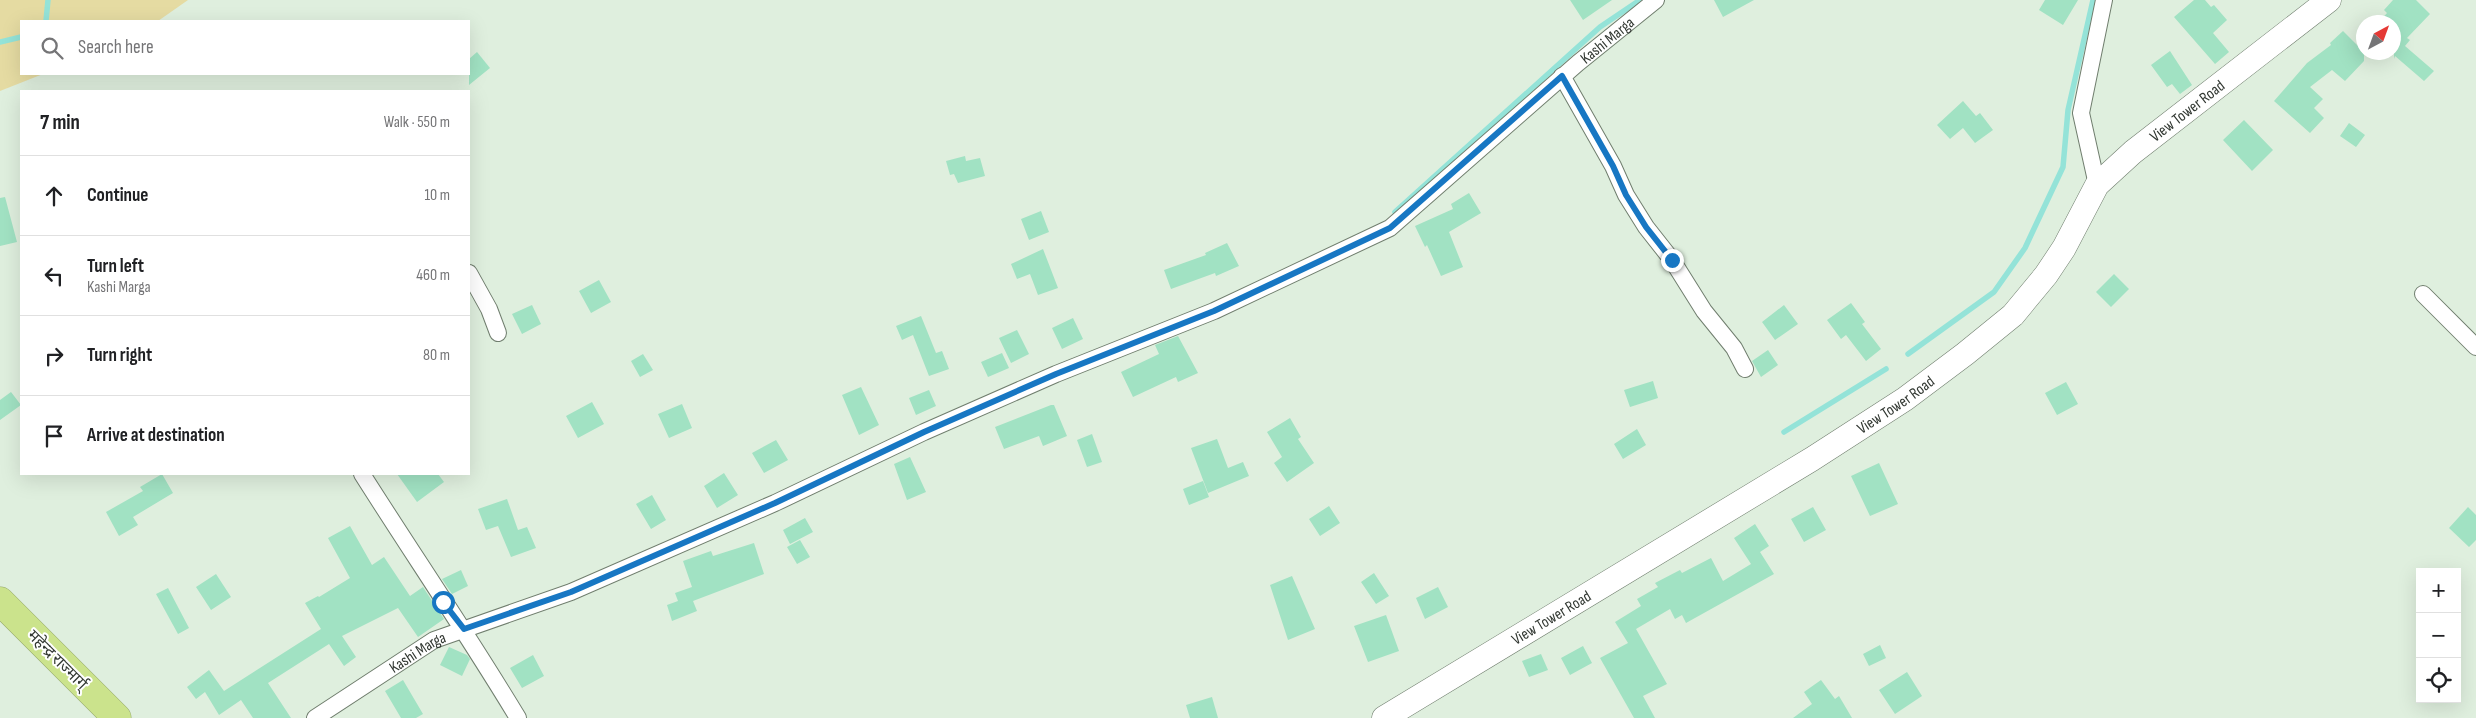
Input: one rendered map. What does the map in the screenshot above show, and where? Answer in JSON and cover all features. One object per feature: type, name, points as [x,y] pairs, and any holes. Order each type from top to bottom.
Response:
[{"type":"highway","name":"महेन्द्र राज्मार्ग्","points":[[0,601],[117,718]]},
{"type":"street","name":"Kashi Marga","points":[[314,718],[350,697],[434,640],[571,592],[775,503],[924,432],[1056,374],[1214,311],[1390,228],[1562,76],[1656,0]]},
{"type":"street","points":[[2096,185],[2081,113],[2104,0]]},
{"type":"street","name":"View Tower Road","points":[[1384,718],[1743,502],[1905,399],[2013,315],[2064,248],[2096,185],[2133,152],[2329,0]]},
{"type":"street","points":[[1562,76],[1613,166],[1626,195],[1646,227],[1672,260],[1704,311],[1734,348],[1745,369]]},
{"type":"street","points":[[470,275],[489,309],[498,333]]},
{"type":"street","points":[[2423,294],[2476,346]]},
{"type":"street","points":[[363,475],[443,602],[464,629],[518,718]]},
{"type":"shaded area","points":[[0,0],[188,0],[159,20],[20,20],[20,75],[40,75],[0,91]]},
{"type":"building","points":[[1570,0],[1612,0],[1583,20]]},
{"type":"building","points":[[1714,0],[1754,0],[1723,17]]},
{"type":"building","points":[[2045,0],[2078,0],[2063,25],[2039,10]]},
{"type":"building","points":[[2194,0],[2205,0],[2211,7],[2214,5],[2227,20],[2213,33],[2229,52],[2215,64],[2174,17]]},
{"type":"building","points":[[2393,0],[2416,0],[2430,14],[2407,38],[2410,40],[2405,46],[2434,71],[2424,81],[2400,60],[2401,15],[2385,15],[2387,13],[2384,10]]},
{"type":"building","points":[[2343,31],[2356,44],[2356,60],[2364,61],[2345,81],[2332,70],[2310,87],[2323,99],[2314,108],[2324,118],[2310,133],[2274,101],[2307,63],[2331,45],[2330,43]]},
{"type":"building","points":[[2170,51],[2192,85],[2180,94],[2172,84],[2167,87],[2151,65]]},
{"type":"building","points":[[477,52],[490,68],[469,85],[470,75],[470,58]]},
{"type":"building","points":[[1963,101],[1976,116],[1980,113],[1993,130],[1975,143],[1963,128],[1950,139],[1937,125]]},
{"type":"building","points":[[2244,120],[2273,150],[2252,171],[2223,140]]},
{"type":"building","points":[[2349,123],[2365,135],[2356,147],[2340,136]]},
{"type":"building","points":[[965,156],[966,161],[980,158],[985,176],[958,183],[954,174],[950,175],[946,161]]},
{"type":"building","points":[[1469,193],[1481,213],[1449,232],[1463,267],[1441,276],[1427,245],[1425,247],[1415,226],[1453,209],[1451,204]]},
{"type":"building","points":[[5,197],[17,242],[0,246],[0,198]]},
{"type":"building","points":[[1041,211],[1049,232],[1029,240],[1021,219]]},
{"type":"building","points":[[1227,243],[1239,266],[1216,276],[1215,273],[1171,289],[1164,270],[1206,255],[1205,253]]},
{"type":"building","points":[[1043,249],[1058,288],[1038,295],[1030,274],[1017,279],[1011,264]]},
{"type":"building","points":[[2114,274],[2129,289],[2111,307],[2096,292]]},
{"type":"building","points":[[599,280],[611,302],[591,313],[579,291]]},
{"type":"building","points":[[1851,303],[1865,322],[1862,324],[1881,349],[1866,361],[1846,335],[1841,339],[1827,320]]},
{"type":"building","points":[[532,305],[541,324],[522,334],[512,314]]},
{"type":"building","points":[[1784,305],[1798,324],[1775,340],[1762,322]]},
{"type":"building","points":[[921,316],[936,353],[942,351],[949,369],[929,376],[913,335],[902,340],[896,326]]},
{"type":"building","points":[[1073,318],[1083,339],[1062,349],[1052,328]]},
{"type":"building","points":[[1017,330],[1029,354],[1011,363],[999,338]]},
{"type":"building","points":[[1178,336],[1198,373],[1178,382],[1176,377],[1133,397],[1121,372],[1159,354],[1155,345]]},
{"type":"building","points":[[1768,350],[1778,365],[1761,377],[1752,361]]},
{"type":"building","points":[[1002,353],[1009,368],[988,377],[981,362]]},
{"type":"building","points":[[643,354],[653,370],[640,377],[631,361]]},
{"type":"building","points":[[1653,381],[1658,398],[1630,407],[1624,390]]},
{"type":"building","points":[[2066,382],[2078,404],[2057,415],[2045,393]]},
{"type":"building","points":[[861,387],[879,425],[859,435],[842,395]]},
{"type":"building","points":[[929,390],[936,406],[916,415],[909,398]]},
{"type":"building","points":[[11,392],[20,406],[0,420],[0,400]]},
{"type":"building","points":[[592,402],[604,424],[578,438],[566,416]]},
{"type":"building","points":[[682,404],[692,428],[669,438],[658,414]]},
{"type":"building","points":[[1054,405],[1067,436],[1043,446],[1039,436],[1004,449],[995,427]]},
{"type":"building","points":[[1290,418],[1301,437],[1298,439],[1314,463],[1287,482],[1274,463],[1282,457],[1267,432]]},
{"type":"building","points":[[1637,429],[1646,445],[1623,459],[1614,444]]},
{"type":"building","points":[[1092,434],[1102,462],[1087,467],[1077,440]]},
{"type":"building","points":[[1217,439],[1228,468],[1243,462],[1249,476],[1208,493],[1191,448]]},
{"type":"building","points":[[776,440],[788,460],[764,473],[752,453]]},
{"type":"building","points":[[910,457],[926,492],[907,500],[894,464]]},
{"type":"building","points":[[1879,463],[1898,504],[1870,516],[1851,476]]},
{"type":"building","points":[[724,473],[738,495],[717,508],[704,486]]},
{"type":"building","points":[[163,475],[173,493],[133,517],[138,525],[119,536],[106,512],[143,491],[140,487]]},
{"type":"building","points":[[398,475],[439,475],[444,482],[417,502]]},
{"type":"building","points":[[1203,481],[1209,497],[1189,505],[1183,489]]},
{"type":"building","points":[[652,495],[666,520],[651,529],[636,504]]},
{"type":"building","points":[[507,499],[518,530],[527,527],[536,548],[511,557],[498,526],[486,530],[478,509]]},
{"type":"building","points":[[1329,506],[1340,523],[1320,536],[1309,519]]},
{"type":"building","points":[[1813,507],[1826,530],[1804,542],[1791,519]]},
{"type":"building","points":[[2468,507],[2476,515],[2476,540],[2469,547],[2449,528]]},
{"type":"building","points":[[805,518],[813,532],[790,544],[783,530]]},
{"type":"building","points":[[1755,524],[1769,546],[1760,552],[1774,574],[1686,623],[1682,615],[1675,619],[1670,609],[1636,629],[1667,684],[1643,696],[1655,718],[1634,718],[1600,658],[1628,643],[1615,622],[1641,606],[1637,599],[1658,587],[1655,583],[1680,570],[1682,573],[1711,558],[1723,581],[1751,564],[1734,538]]},
{"type":"building","points":[[350,526],[372,565],[384,557],[410,596],[423,587],[444,619],[418,637],[398,608],[342,636],[356,657],[344,666],[329,644],[268,683],[291,718],[253,718],[241,700],[219,715],[205,692],[196,699],[187,687],[209,670],[224,691],[321,629],[305,603],[319,597],[350,578],[328,538]]},
{"type":"building","points":[[800,540],[810,557],[797,564],[787,547]]},
{"type":"building","points":[[754,543],[764,574],[693,601],[697,611],[672,621],[667,605],[678,601],[675,593],[692,587],[683,561],[711,551],[713,556]]},
{"type":"building","points":[[461,570],[468,586],[452,594],[442,579]]},
{"type":"building","points":[[1374,573],[1389,596],[1376,604],[1361,582]]},
{"type":"building","points":[[216,574],[231,597],[211,610],[196,587]]},
{"type":"building","points":[[1292,576],[1315,629],[1288,640],[1270,585]]},
{"type":"building","points":[[1438,587],[1448,607],[1425,619],[1416,598]]},
{"type":"building","points":[[168,588],[189,628],[178,634],[156,594]]},
{"type":"building","points":[[1386,615],[1399,651],[1368,662],[1354,626]]},
{"type":"building","points":[[1880,645],[1886,658],[1869,666],[1863,654]]},
{"type":"building","points":[[1583,646],[1592,663],[1570,675],[1561,658]]},
{"type":"building","points":[[449,647],[467,655],[470,659],[462,676],[440,665]]},
{"type":"building","points":[[1541,654],[1548,670],[1529,677],[1522,661]]},
{"type":"building","points":[[533,655],[544,676],[522,688],[510,668]]},
{"type":"building","points":[[1907,672],[1922,696],[1895,714],[1879,690]]},
{"type":"building","points":[[403,680],[423,714],[416,718],[401,718],[385,691]]},
{"type":"building","points":[[1821,680],[1835,699],[1839,696],[1852,718],[1793,718],[1812,704],[1804,692]]},
{"type":"building","points":[[1212,697],[1218,718],[1190,718],[1186,705]]},
{"type":"waterway","points":[[46,20],[48,0]]},
{"type":"waterway","points":[[1395,212],[1600,27],[1640,0]]},
{"type":"waterway","points":[[1908,354],[1994,292],[2025,248],[2063,167],[2068,110],[2093,0]]},
{"type":"waterway","points":[[0,42],[20,37]]},
{"type":"waterway","points":[[1784,432],[1886,369]]},
{"type":"route","points":[[443,602],[464,629],[571,592],[775,503],[924,432],[1056,374],[1151,334],[1214,311],[1390,228],[1480,151],[1562,76],[1581,107],[1593,134],[1613,166],[1626,195],[1646,227],[1672,260]]}]
